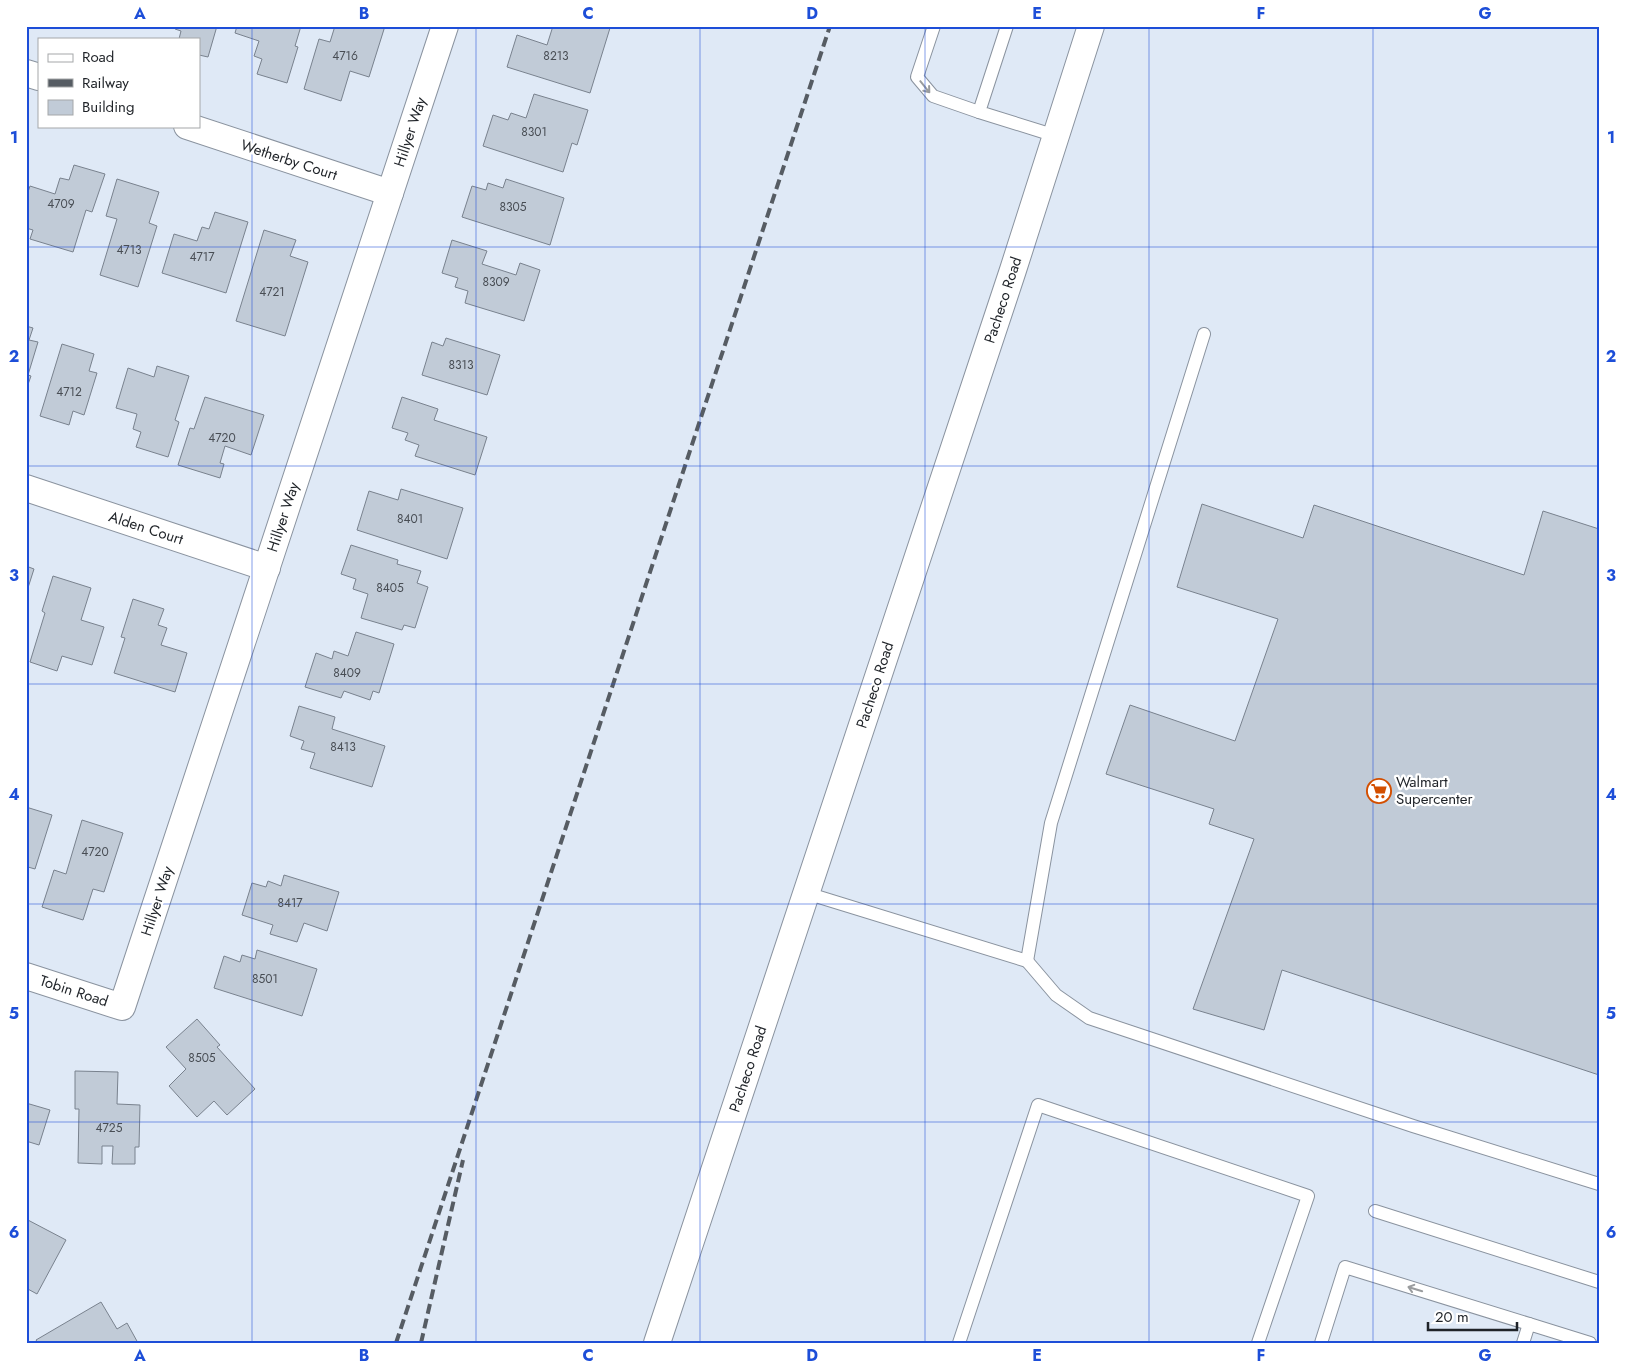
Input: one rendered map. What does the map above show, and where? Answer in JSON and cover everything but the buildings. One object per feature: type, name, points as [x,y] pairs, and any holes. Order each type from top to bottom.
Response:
[{"type":"street","name":"Hillyer Way","points":[[122,1007],[445,26]]},
{"type":"street","name":"Pacheco Road","points":[[657,1343],[1091,26]]},
{"type":"street","points":[[26,73],[38,77]]},
{"type":"street","name":"Wetherby Court","points":[[193,128],[390,193]]},
{"type":"street","name":"Alden Court","points":[[26,488],[267,568]]},
{"type":"street","name":"Tobin Road","points":[[26,976],[122,1007]]},
{"type":"lane","points":[[934,26],[917,77],[933,96],[1056,136]]},
{"type":"lane","points":[[979,112],[1007,26]]},
{"type":"lane","points":[[1027,961],[1051,822],[1204,334]]},
{"type":"lane","points":[[806,893],[1027,961],[1056,995],[1089,1018],[1413,1126],[1599,1184]]},
{"type":"lane","points":[[959,1343],[1038,1105],[1308,1196],[1258,1343]]},
{"type":"lane","points":[[1375,1211],[1599,1282]]},
{"type":"lane","points":[[1320,1343],[1345,1267],[1590,1343]]},
{"type":"lane","points":[[1523,1343],[1529,1324]]},
{"type":"railway","points":[[396,1343],[830,26]]},
{"type":"railway","points":[[421,1343],[463,1160]]},
{"type":"place","name":"Walmart Supercenter","points":[[1379,791]]}]
